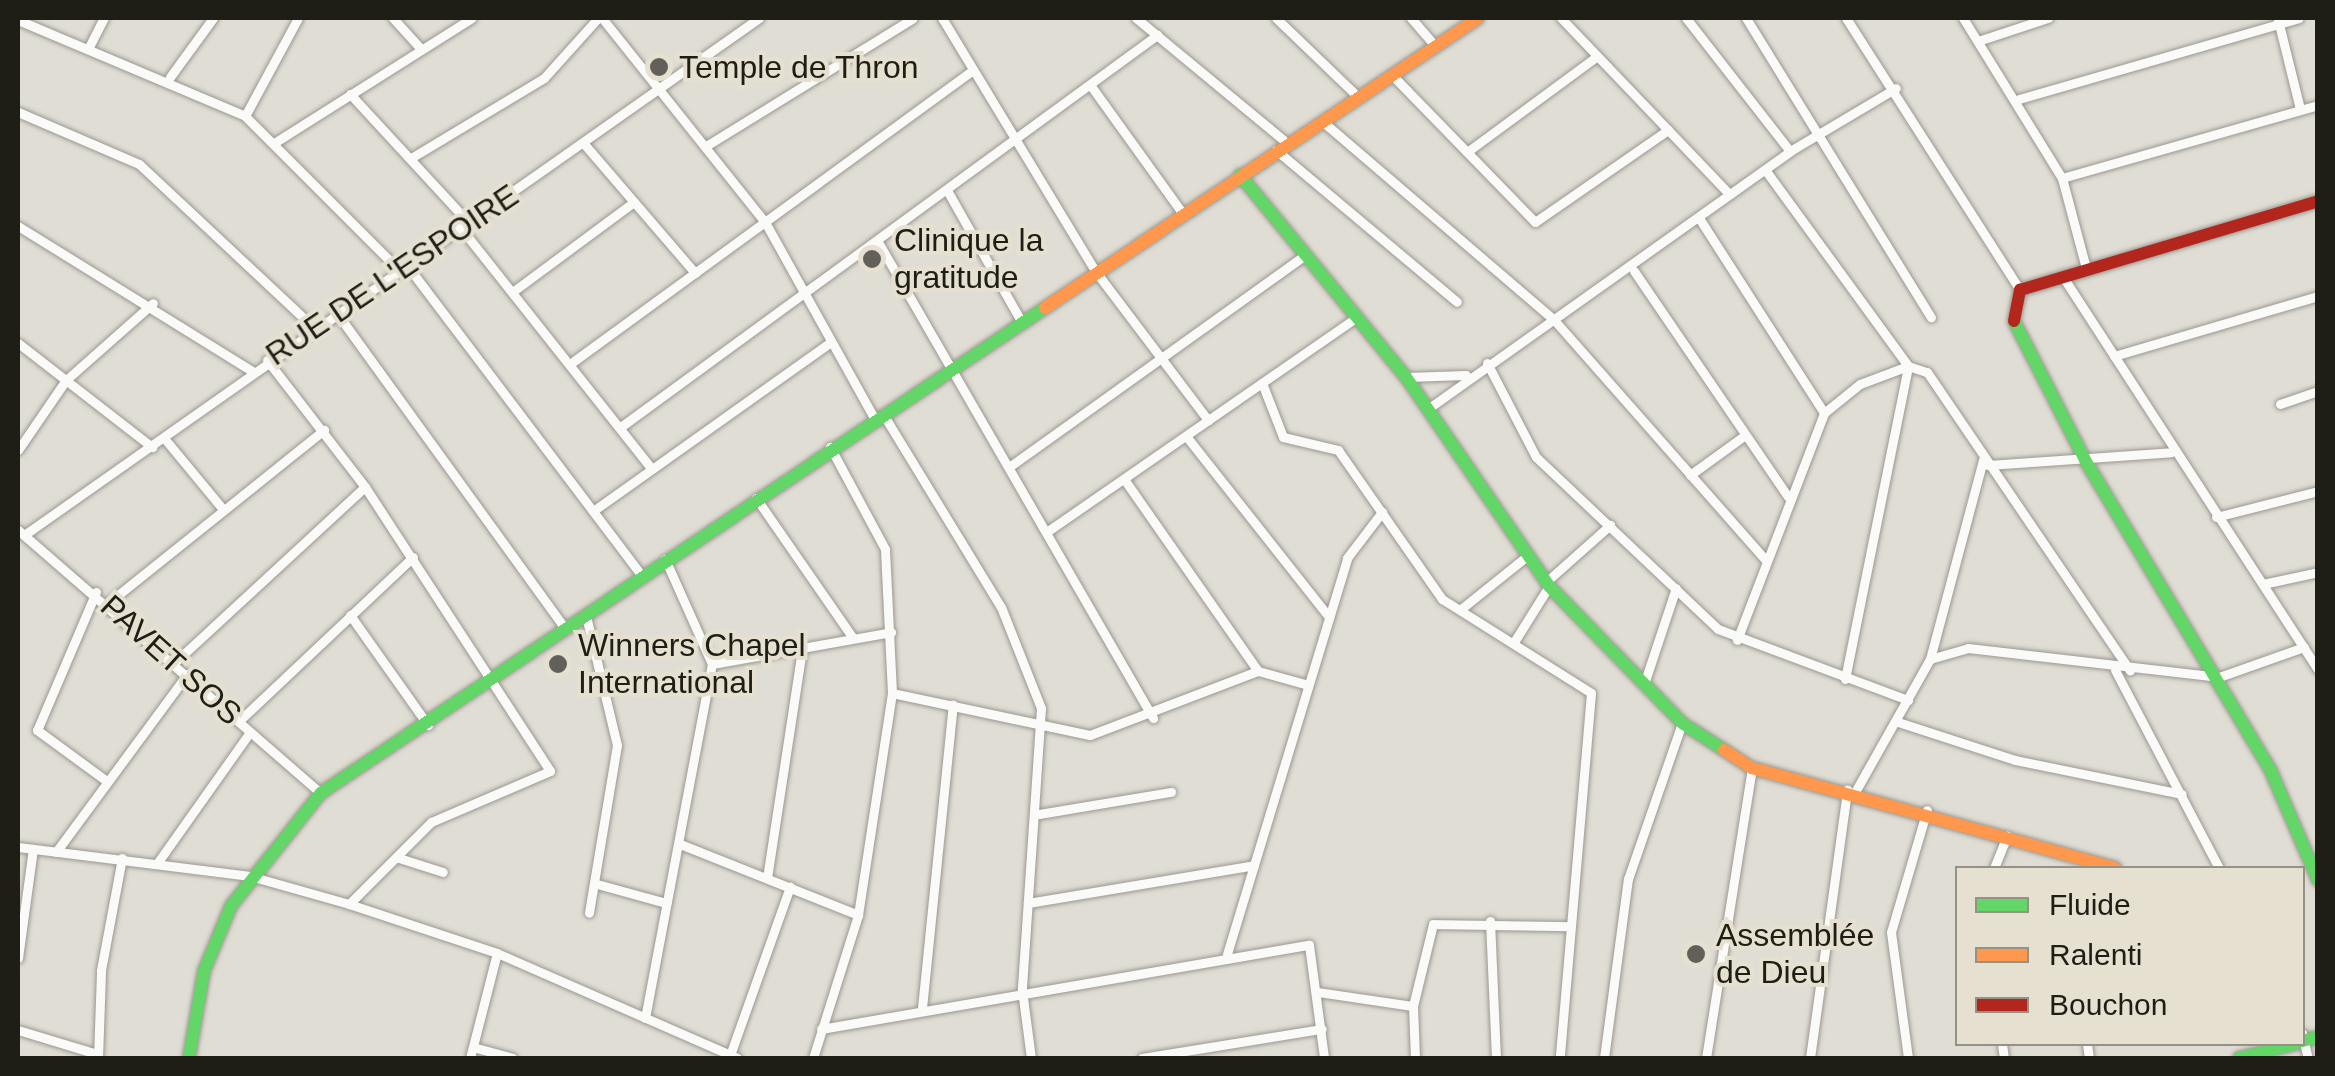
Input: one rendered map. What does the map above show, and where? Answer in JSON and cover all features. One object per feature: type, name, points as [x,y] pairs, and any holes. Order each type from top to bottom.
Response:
[{"type":"street","points":[[89,47],[104,18]]},
{"type":"street","points":[[170,77],[213,18]]},
{"type":"street","points":[[245,116],[298,18]]},
{"type":"street","points":[[393,18],[421,50]]},
{"type":"street","points":[[274,143],[472,18]]},
{"type":"street","points":[[411,158],[544,78],[600,18],[765,222],[831,342],[1001,607],[1044,732],[1022,990],[1031,1058]]},
{"type":"street","name":"RUE DE L'ESPOIRE","points":[[22,532],[152,447],[312,328],[585,145],[759,18]]},
{"type":"street","points":[[706,146],[912,18]]},
{"type":"street","points":[[942,18],[1012,142],[1096,272],[1208,420]]},
{"type":"street","points":[[1136,18],[1457,302]]},
{"type":"street","points":[[1276,18],[1358,97]]},
{"type":"street","points":[[1411,18],[1434,46]]},
{"type":"street","points":[[189,1058],[204,971],[250,876],[321,794],[496,680],[830,447],[1478,18]]},
{"type":"street","points":[[1562,18],[1728,194]]},
{"type":"street","points":[[1686,18],[1790,151]]},
{"type":"street","points":[[1746,18],[1825,134],[1932,317]]},
{"type":"street","points":[[1846,18],[1896,88],[2020,290]]},
{"type":"street","points":[[1963,18],[2019,99],[2062,178],[2086,268]]},
{"type":"street","points":[[1981,40],[2048,18]]},
{"type":"street","points":[[2019,99],[2278,20],[2299,18]]},
{"type":"street","points":[[18,20],[170,77],[245,116],[402,267],[641,576]]},
{"type":"street","points":[[2278,20],[2300,109]]},
{"type":"street","points":[[622,426],[948,192],[1157,35]]},
{"type":"street","points":[[1467,152],[1596,57]]},
{"type":"street","points":[[574,361],[971,72]]},
{"type":"street","points":[[1392,76],[1538,222],[1668,130]]},
{"type":"street","points":[[1091,86],[1184,214]]},
{"type":"street","points":[[1430,408],[1466,375],[1634,271],[1728,194],[1790,151],[1825,134],[1896,88]]},
{"type":"street","points":[[350,94],[411,158],[574,361],[651,468]]},
{"type":"street","points":[[2062,178],[2318,104]]},
{"type":"street","points":[[18,112],[139,164],[312,328]]},
{"type":"street","points":[[1322,121],[1556,321],[1765,559]]},
{"type":"street","points":[[585,145],[695,273]]},
{"type":"street","points":[[1766,170],[1908,366],[1927,372],[2130,671]]},
{"type":"street","points":[[1240,174],[1430,408],[1547,584],[1682,722],[1752,768],[1927,810],[2073,863],[2099,866]]},
{"type":"street","points":[[948,192],[1021,321]]},
{"type":"street","points":[[2020,290],[2318,201]]},
{"type":"street","points":[[515,290],[634,202]]},
{"type":"street","points":[[1699,218],[1824,413]]},
{"type":"street","points":[[18,226],[153,303],[252,371]]},
{"type":"street","points":[[878,242],[948,370],[1048,531],[1153,718]]},
{"type":"street","points":[[1009,467],[1305,256]]},
{"type":"street","points":[[1634,271],[1788,497]]},
{"type":"street","points":[[2063,277],[2172,452],[2318,668]]},
{"type":"street","points":[[2020,290],[2010,317],[2085,460],[2220,677],[2318,880]]},
{"type":"street","points":[[2114,356],[2318,296]]},
{"type":"street","points":[[18,450],[66,380],[153,303]]},
{"type":"street","points":[[336,312],[566,630]]},
{"type":"street","points":[[1048,531],[1358,317]]},
{"type":"street","points":[[593,511],[831,342]]},
{"type":"street","points":[[18,343],[152,447]]},
{"type":"street","points":[[267,360],[324,430],[413,557],[496,680],[550,777],[447,812],[349,904]]},
{"type":"street","points":[[1487,363],[1536,457],[1736,640],[1908,700]]},
{"type":"street","points":[[1736,640],[1788,497],[1824,413],[1860,384],[1908,366]]},
{"type":"street","points":[[1845,679],[1908,366]]},
{"type":"street","points":[[1406,376],[1466,375]]},
{"type":"street","points":[[1262,383],[1283,437],[1338,450],[1442,599],[1514,642],[1595,701],[1567,926],[1560,1058]]},
{"type":"street","points":[[2280,404],[2318,392]]},
{"type":"street","points":[[108,603],[324,430]]},
{"type":"street","points":[[1690,475],[1745,435]]},
{"type":"street","points":[[1186,436],[1329,617]]},
{"type":"street","points":[[164,438],[222,508]]},
{"type":"street","points":[[813,1058],[858,915],[892,693],[885,549],[830,447]]},
{"type":"street","points":[[1985,462],[2085,460],[2172,452]]},
{"type":"street","points":[[1810,1058],[1851,791],[1898,722],[1930,658],[1985,462]]},
{"type":"street","points":[[1124,479],[1258,672]]},
{"type":"street","points":[[174,663],[365,487]]},
{"type":"street","points":[[2216,517],[2318,491]]},
{"type":"street","points":[[756,498],[853,638]]},
{"type":"street","points":[[1227,954],[1350,550],[1382,512]]},
{"type":"street","points":[[1514,642],[1547,584],[1610,525]]},
{"type":"street","name":"PAVET SOS","points":[[22,532],[96,592],[321,794]]},
{"type":"street","points":[[238,721],[413,557]]},
{"type":"street","points":[[1462,609],[1526,557]]},
{"type":"street","points":[[645,1018],[712,664],[665,559]]},
{"type":"street","points":[[2263,584],[2318,572]]},
{"type":"street","points":[[1644,684],[1676,588]]},
{"type":"street","points":[[96,592],[37,730],[105,780]]},
{"type":"street","points":[[350,615],[428,725]]},
{"type":"street","points":[[586,616],[618,745],[597,884],[589,912]]},
{"type":"street","points":[[712,664],[891,632]]},
{"type":"street","points":[[1930,658],[1968,648],[2115,670],[2220,677],[2304,647]]},
{"type":"street","points":[[767,878],[802,649]]},
{"type":"street","points":[[2115,670],[2218,866]]},
{"type":"street","points":[[892,693],[953,704],[1044,732],[1090,735],[1153,718],[1258,672],[1308,686]]},
{"type":"street","points":[[56,852],[186,674]]},
{"type":"street","points":[[922,1008],[953,704]]},
{"type":"street","points":[[1604,1058],[1628,879],[1682,722]]},
{"type":"street","points":[[1898,722],[2054,770],[2182,794]]},
{"type":"street","points":[[158,862],[250,732]]},
{"type":"street","points":[[1706,1058],[1752,768]]},
{"type":"street","points":[[1038,814],[1171,792]]},
{"type":"street","points":[[1908,1058],[1890,932],[1927,810]]},
{"type":"street","points":[[1995,866],[2007,836]]},
{"type":"street","points":[[680,844],[858,915]]},
{"type":"street","points":[[18,847],[250,876],[349,904],[497,952],[732,1058],[790,887]]},
{"type":"street","points":[[18,958],[33,849]]},
{"type":"street","points":[[18,1030],[97,1056],[122,858]]},
{"type":"street","points":[[399,858],[443,872]]},
{"type":"street","points":[[1028,903],[1254,865]]},
{"type":"street","points":[[597,884],[666,904]]},
{"type":"street","points":[[1490,922],[1496,1058]]},
{"type":"street","points":[[1415,1058],[1413,1006],[1433,924],[1567,926]]},
{"type":"street","points":[[821,1028],[1227,954],[1309,945],[1324,1058]]},
{"type":"street","points":[[470,1058],[497,952]]},
{"type":"street","points":[[1318,992],[1413,1006]]},
{"type":"street","points":[[1142,1058],[1322,1028]]},
{"type":"street","points":[[2305,1039],[2308,1058]]},
{"type":"street","points":[[2239,1058],[2281,1046]]},
{"type":"street","points":[[473,1047],[512,1058]]},
{"type":"traffic: fast","points":[[1240,175],[1406,377],[1549,586],[1682,723],[1724,750]]},
{"type":"traffic: fast","points":[[189,1058],[204,971],[231,906],[321,793],[1045,308]]},
{"type":"traffic: fast","points":[[2014,321],[2085,460],[2270,769],[2318,880]]},
{"type":"traffic: fast","points":[[2305,1040],[2318,1037]]},
{"type":"traffic: fast","points":[[2239,1058],[2287,1046]]},
{"type":"traffic: slow","points":[[1045,308],[1478,18]]},
{"type":"traffic: slow","points":[[1724,750],[1752,768],[2109,866]]},
{"type":"traffic: jam","points":[[2014,321],[2020,290],[2318,201]]},
{"type":"place","name":"Temple de Thron","points":[[659,67]]},
{"type":"place","name":"Clinique la gratitude","points":[[872,259]]},
{"type":"place","name":"Winners Chapel International","points":[[558,664]]},
{"type":"place","name":"Assemblée de Dieu","points":[[1696,954]]}]
